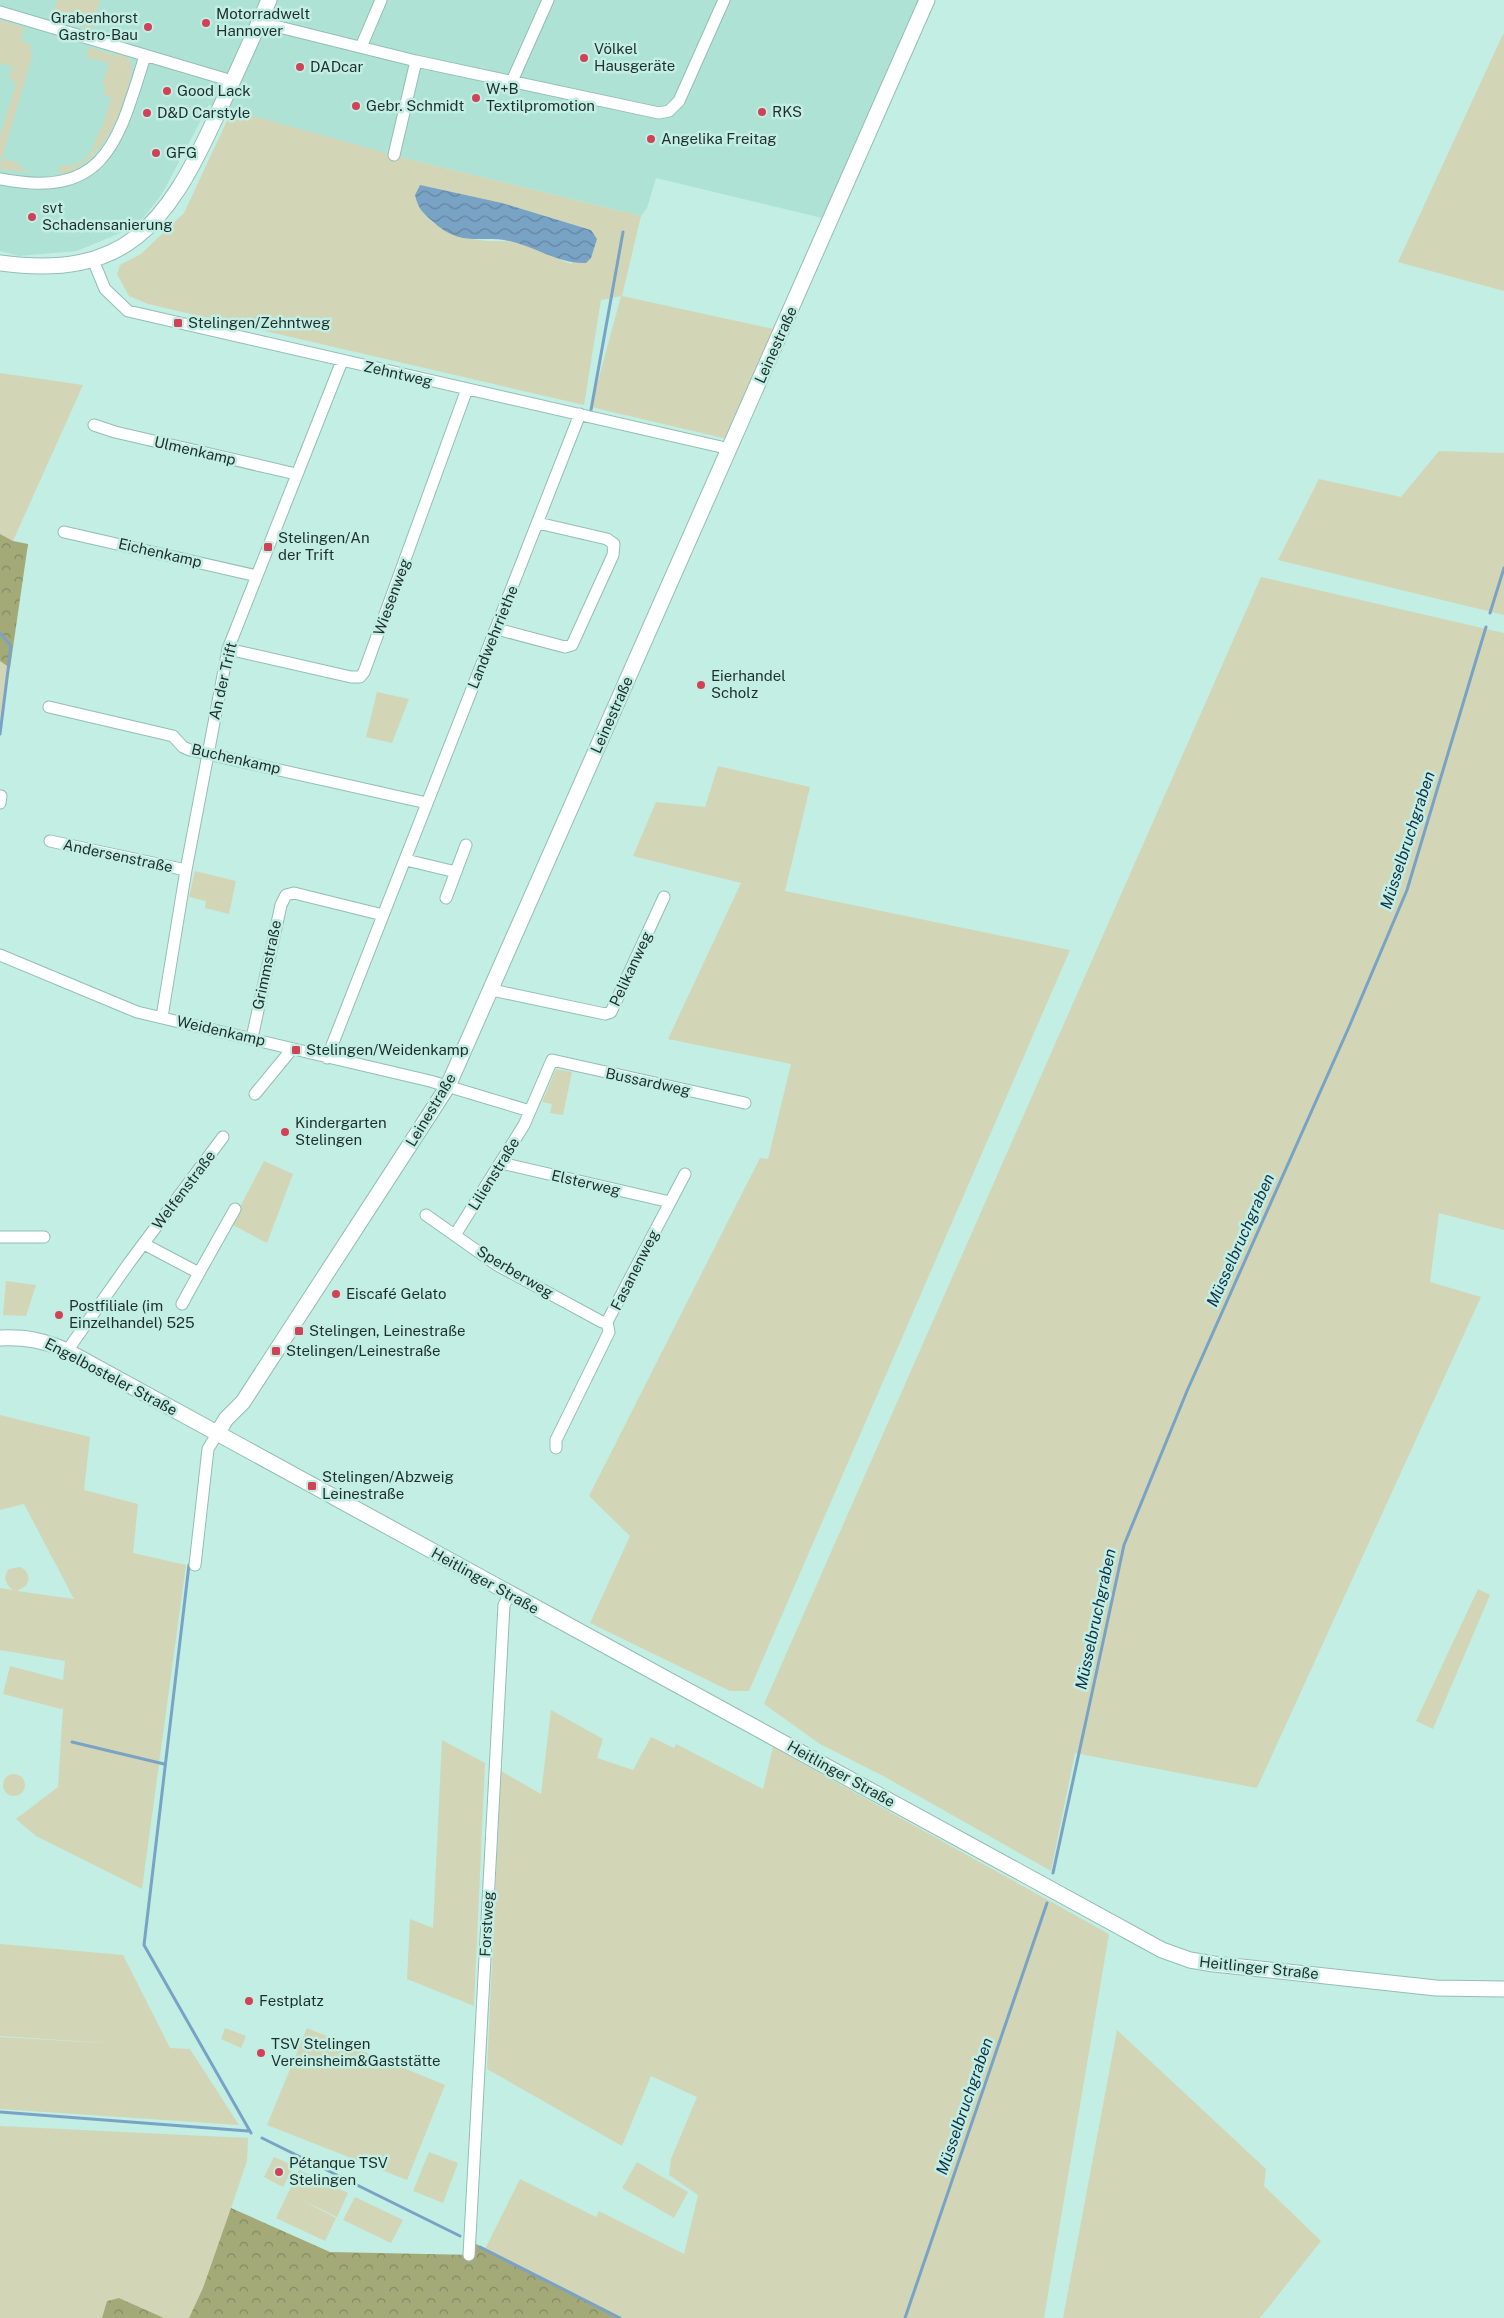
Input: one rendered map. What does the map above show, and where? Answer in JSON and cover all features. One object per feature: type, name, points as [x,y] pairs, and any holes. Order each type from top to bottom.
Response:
[{"type":"street","points":[[0,263],[57,266],[93,260],[138,237],[166,208],[196,160],[269,0]]},
{"type":"street","points":[[361,47],[381,0]]},
{"type":"street","points":[[512,81],[548,0]]},
{"type":"street","points":[[259,22],[416,61],[655,113],[669,111],[680,102],[724,0]]},
{"type":"street","name":"Leinestraße","points":[[222,1436],[226,1419],[243,1402],[448,1086],[492,990],[927,0]]},
{"type":"street","points":[[0,12],[232,81]]},
{"type":"street","points":[[0,179],[40,183],[65,182],[86,173],[96,165],[112,145],[124,121],[145,56]]},
{"type":"street","points":[[394,155],[416,61]]},
{"type":"street","name":"Zehntweg","points":[[93,260],[105,289],[128,311],[730,449]]},
{"type":"street","name":"An der Trift","points":[[162,1017],[186,870],[228,649],[342,361]]},
{"type":"street","name":"Wiesenweg","points":[[228,649],[351,677],[360,677],[364,672],[467,389]]},
{"type":"street","name":"Landwehrriethe","points":[[327,1058],[580,414]]},
{"type":"street","name":"Ulmenkamp","points":[[94,425],[115,432],[296,474]]},
{"type":"street","points":[[497,629],[570,647],[613,555],[614,544],[606,539],[538,523]]},
{"type":"street","name":"Eichenkamp","points":[[64,532],[257,576]]},
{"type":"street","name":"Buchenkamp","points":[[49,707],[173,736],[183,747],[208,754],[427,803]]},
{"type":"street","name":"Andersenstraße","points":[[50,841],[186,870]]},
{"type":"street","points":[[446,898],[466,845]]},
{"type":"street","points":[[406,860],[456,872]]},
{"type":"street","name":"Grimmstraße","points":[[252,1038],[281,905],[286,894],[294,893],[383,916]]},
{"type":"street","name":"Pelikanweg","points":[[492,990],[605,1014],[611,1012],[664,897]]},
{"type":"street","name":"Weidenkamp","points":[[0,955],[137,1012],[448,1086]]},
{"type":"street","points":[[255,1094],[292,1048]]},
{"type":"street","name":"Bussardweg","points":[[552,1060],[745,1103]]},
{"type":"street","name":"Lilienstraße","points":[[455,1235],[502,1163],[530,1111],[552,1060]]},
{"type":"street","points":[[448,1086],[530,1111]]},
{"type":"street","name":"Welfenstraße","points":[[67,1351],[223,1137]]},
{"type":"street","name":"Elsterweg","points":[[502,1163],[670,1202]]},
{"type":"street","name":"Fasanenweg","points":[[556,1448],[556,1440],[609,1332],[607,1322],[685,1174]]},
{"type":"street","points":[[182,1304],[235,1209]]},
{"type":"street","name":"Sperberweg","points":[[426,1215],[497,1265],[602,1322],[607,1322]]},
{"type":"street","points":[[0,1237],[44,1237]]},
{"type":"street","name":"Welfenstraße","points":[[144,1244],[199,1273]]},
{"type":"street","name":"Engelbosteler Straße","points":[[0,1338],[45,1341],[67,1351],[222,1436]]},
{"type":"street","points":[[195,1565],[208,1449],[222,1436]]},
{"type":"street","name":"Heitlinger Straße","points":[[222,1436],[1162,1950],[1190,1960],[1214,1964],[1436,1988],[1504,1989]]},
{"type":"street","name":"Forstweg","points":[[470,2255],[504,1605],[510,1594]]},
{"type":"shaded area","points":[[0,0],[920,0],[822,218],[656,178],[647,208],[641,216],[404,158],[209,105],[162,194],[137,226],[77,251],[19,256],[0,251]]},
{"type":"shaded area","points":[[57,0],[100,0],[92,30],[52,17]]},
{"type":"shaded area","points":[[0,20],[24,27],[21,40],[31,45],[30,52],[33,53],[2,158],[0,158],[0,136],[16,84],[9,77],[13,67],[0,63]]},
{"type":"shaded area","points":[[1504,35],[1504,291],[1398,262]]},
{"type":"shaded area","points":[[89,47],[117,56],[118,52],[124,55],[130,61],[132,71],[117,118],[100,147],[89,159],[76,168],[61,174],[58,171],[61,166],[82,162],[89,154],[95,144],[100,128],[102,128],[111,98],[104,95],[106,86],[102,85],[109,63],[86,57]]},
{"type":"shaded area","points":[[232,110],[404,158],[641,216],[622,296],[773,329],[727,439],[591,407],[621,296],[601,300],[584,405],[148,304],[129,296],[117,274],[120,265],[141,254],[184,213]],"holes":[[[415,195],[502,203],[591,230],[571,264],[535,248],[509,241],[479,240],[448,231],[439,227],[424,213],[418,205]]]},
{"type":"shaded area","points":[[2,158],[19,163],[21,168],[31,173],[0,169]]},
{"type":"shaded area","points":[[0,373],[83,385],[13,541],[0,534]]},
{"type":"shaded area","points":[[1439,451],[1504,453],[1504,615],[1278,560],[1319,479],[1401,497]]},
{"type":"shaded area","points":[[1261,577],[1504,633],[1504,1230],[1439,1213],[1430,1282],[1481,1297],[1257,1788],[1075,1753],[1051,1871],[885,1777],[820,1744],[764,1704]]},
{"type":"shaded area","points":[[0,661],[10,668],[0,726]]},
{"type":"shaded area","points":[[377,692],[409,699],[392,743],[366,737]]},
{"type":"shaded area","points":[[718,766],[810,787],[785,891],[1070,950],[749,1691],[730,1691],[590,1623],[630,1536],[589,1496],[760,1158],[768,1159],[791,1064],[668,1039],[741,883],[633,856],[656,802],[705,807]]},
{"type":"shaded area","points":[[195,871],[236,881],[229,914],[205,908],[206,901],[189,897]]},
{"type":"shaded area","points":[[556,1069],[572,1072],[563,1115],[550,1113],[552,1104],[542,1102]]},
{"type":"shaded area","points":[[264,1161],[293,1174],[267,1243],[231,1224]]},
{"type":"shaded area","points":[[6,1281],[36,1285],[26,1316],[3,1315]]},
{"type":"shaded area","points":[[0,1415],[90,1437],[84,1490],[138,1504],[133,1553],[186,1565],[142,1889],[36,1836],[16,1819],[58,1787],[63,1707],[61,1709],[3,1694],[10,1666],[63,1680],[65,1661],[0,1650],[0,1588],[13,1590],[8,1586],[5,1578],[9,1569],[20,1567],[27,1572],[28,1580],[26,1586],[17,1591],[74,1599],[24,1504],[0,1510]]},
{"type":"shaded area","points":[[1478,1589],[1490,1595],[1433,1729],[1416,1721]]},
{"type":"shaded area","points":[[551,1710],[603,1739],[597,1758],[633,1770],[651,1737],[674,1748],[676,1744],[763,1789],[773,1747],[1109,1934],[1044,2318],[622,2318],[485,2249],[520,2179],[596,2217],[599,2211],[684,2254],[698,2195],[669,2175],[671,2159],[697,2097],[651,2076],[622,2146],[487,2069],[501,1771],[541,1794]]},
{"type":"shaded area","points":[[442,1740],[485,1763],[474,2006],[407,1979],[410,1919],[433,1928]]},
{"type":"shaded area","points":[[10,1774],[18,1774],[25,1781],[25,1789],[18,1796],[10,1796],[3,1789],[3,1781]]},
{"type":"shaded area","points":[[0,1944],[123,1955],[170,2048],[190,2049],[239,2125],[0,2109],[0,2037],[121,2044],[0,2036]]},
{"type":"shaded area","points":[[225,2028],[246,2036],[241,2048],[221,2039]]},
{"type":"shaded area","points":[[307,2028],[445,2085],[407,2180],[267,2125]]},
{"type":"shaded area","points":[[1117,2030],[1266,2169],[1264,2186],[1321,2241],[1260,2318],[1063,2318]]},
{"type":"shaded area","points":[[0,2126],[248,2138],[247,2161],[205,2285],[189,2318],[164,2318],[119,2298],[107,2301],[102,2318],[0,2318]]},
{"type":"shaded area","points":[[429,2152],[458,2163],[443,2203],[413,2191]]},
{"type":"shaded area","name":"Pétanque TSV Stelingen","points":[[274,2157],[294,2166],[283,2187],[264,2177]]},
{"type":"shaded area","points":[[637,2162],[688,2192],[674,2218],[622,2188]]},
{"type":"shaded area","points":[[299,2170],[348,2193],[337,2217],[300,2199],[336,2218],[325,2241],[276,2218]]},
{"type":"shaded area","points":[[355,2197],[403,2220],[391,2243],[343,2220]]},
{"type":"green space","points":[[0,534],[13,541],[28,544],[10,668],[0,661]]},
{"type":"green space","points":[[231,2208],[330,2252],[473,2255],[476,2244],[622,2318],[189,2318],[203,2288]]},
{"type":"green space","points":[[119,2298],[164,2318],[102,2318],[107,2301]]},
{"type":"water","points":[[420,185],[502,203],[591,230],[597,239],[591,258],[586,263],[577,263],[505,240],[473,239],[453,235],[428,217],[421,209],[415,195]]},
{"type":"waterway","points":[[591,410],[623,232]]},
{"type":"waterway","name":"Müsselbruchgraben","points":[[1490,613],[1504,568]]},
{"type":"waterway","name":"Müsselbruchgraben","points":[[1053,1873],[1124,1545],[1187,1391],[1349,1027],[1407,890],[1486,627]]},
{"type":"waterway","points":[[0,633],[11,646],[0,734]]},
{"type":"waterway","points":[[189,1565],[144,1945],[251,2133]]},
{"type":"waterway","points":[[72,1742],[164,1764]]},
{"type":"waterway","name":"Müsselbruchgraben","points":[[905,2318],[1047,1903]]},
{"type":"waterway","points":[[0,2112],[248,2131]]},
{"type":"waterway","points":[[262,2138],[460,2236]]},
{"type":"waterway","points":[[480,2247],[620,2318]]},
{"type":"place","name":"Motorradwelt Hannover","points":[[206,23]]},
{"type":"place","name":"Grabenhorst Gastro-Bau","points":[[148,27]]},
{"type":"place","name":"Völkel Hausgeräte","points":[[584,58]]},
{"type":"place","name":"DADcar","points":[[300,67]]},
{"type":"place","name":"Good Lack","points":[[167,91]]},
{"type":"place","name":"W+B Textilpromotion","points":[[476,98]]},
{"type":"place","name":"Gebr. Schmidt","points":[[356,106]]},
{"type":"place","name":"RKS","points":[[762,112]]},
{"type":"place","name":"D&D Carstyle","points":[[147,113]]},
{"type":"place","name":"Angelika Freitag","points":[[651,139]]},
{"type":"place","name":"GFG","points":[[156,153]]},
{"type":"place","name":"svt Schadensanierung","points":[[32,217]]},
{"type":"place","name":"Stelingen/Zehntweg","points":[[178,323]]},
{"type":"place","name":"Stelingen/An der Trift","points":[[268,547]]},
{"type":"place","name":"Eierhandel Scholz","points":[[701,685]]},
{"type":"place","name":"Stelingen/Weidenkamp","points":[[296,1050]]},
{"type":"place","name":"Kindergarten Stelingen","points":[[285,1132]]},
{"type":"place","name":"Eiscafé Gelato","points":[[336,1294]]},
{"type":"place","name":"Postfiliale (im Einzelhandel) 525","points":[[59,1315]]},
{"type":"place","name":"Stelingen, Leinestraße","points":[[299,1331]]},
{"type":"place","name":"Stelingen/Leinestraße","points":[[276,1351]]},
{"type":"place","name":"Stelingen/Abzweig Leinestraße","points":[[312,1486]]},
{"type":"place","name":"Festplatz","points":[[249,2001]]},
{"type":"place","name":"TSV Stelingen Vereinsheim&Gaststätte","points":[[261,2053]]},
{"type":"place","name":"Pétanque TSV Stelingen","points":[[279,2172]]}]
